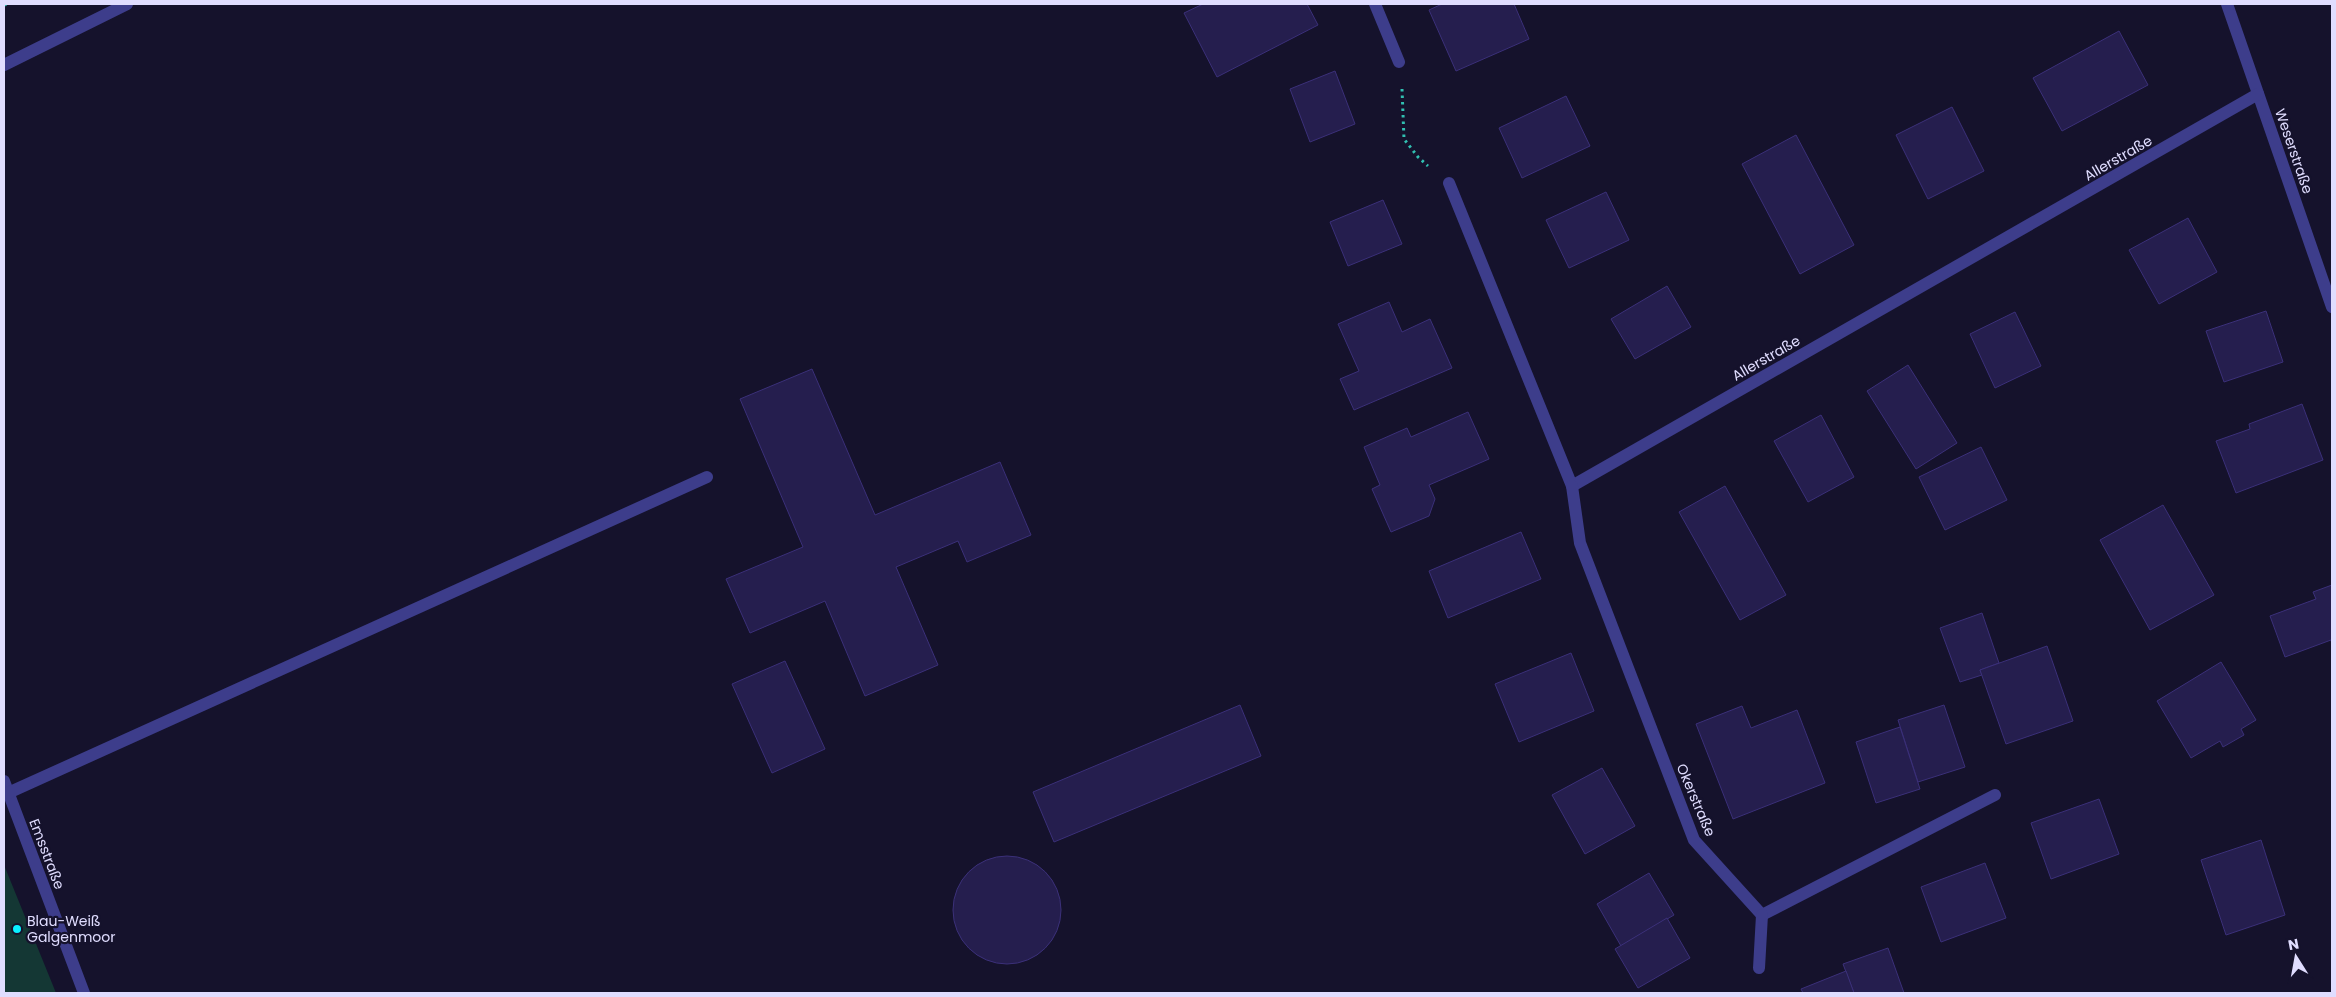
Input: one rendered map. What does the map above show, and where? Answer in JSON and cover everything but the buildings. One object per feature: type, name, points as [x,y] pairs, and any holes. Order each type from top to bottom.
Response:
[{"type":"street","points":[[4,65],[128,4]]},
{"type":"street","points":[[1375,4],[1399,62]]},
{"type":"street","name":"Weserstraße","points":[[2227,4],[2332,307]]},
{"type":"street","name":"Allerstraße","points":[[1572,486],[2258,94]]},
{"type":"street","points":[[1449,183],[1572,486]]},
{"type":"street","points":[[6,787],[707,477]]},
{"type":"street","name":"Okerstraße","points":[[1572,486],[1580,543],[1694,840],[1762,915]]},
{"type":"street","name":"Emsstraße","points":[[6,787],[84,993]]},
{"type":"street","points":[[1759,968],[1762,915],[1995,795]]},
{"type":"path","points":[[1399,62],[1404,106],[1404,138],[1418,157],[1449,183]]},
{"type":"green space","name":"Blau-Weiß Galgenmoor","points":[[4,865],[56,993],[4,993]]},
{"type":"place","name":"Blau-Weiß Galgenmoor","points":[[17,929]]}]
